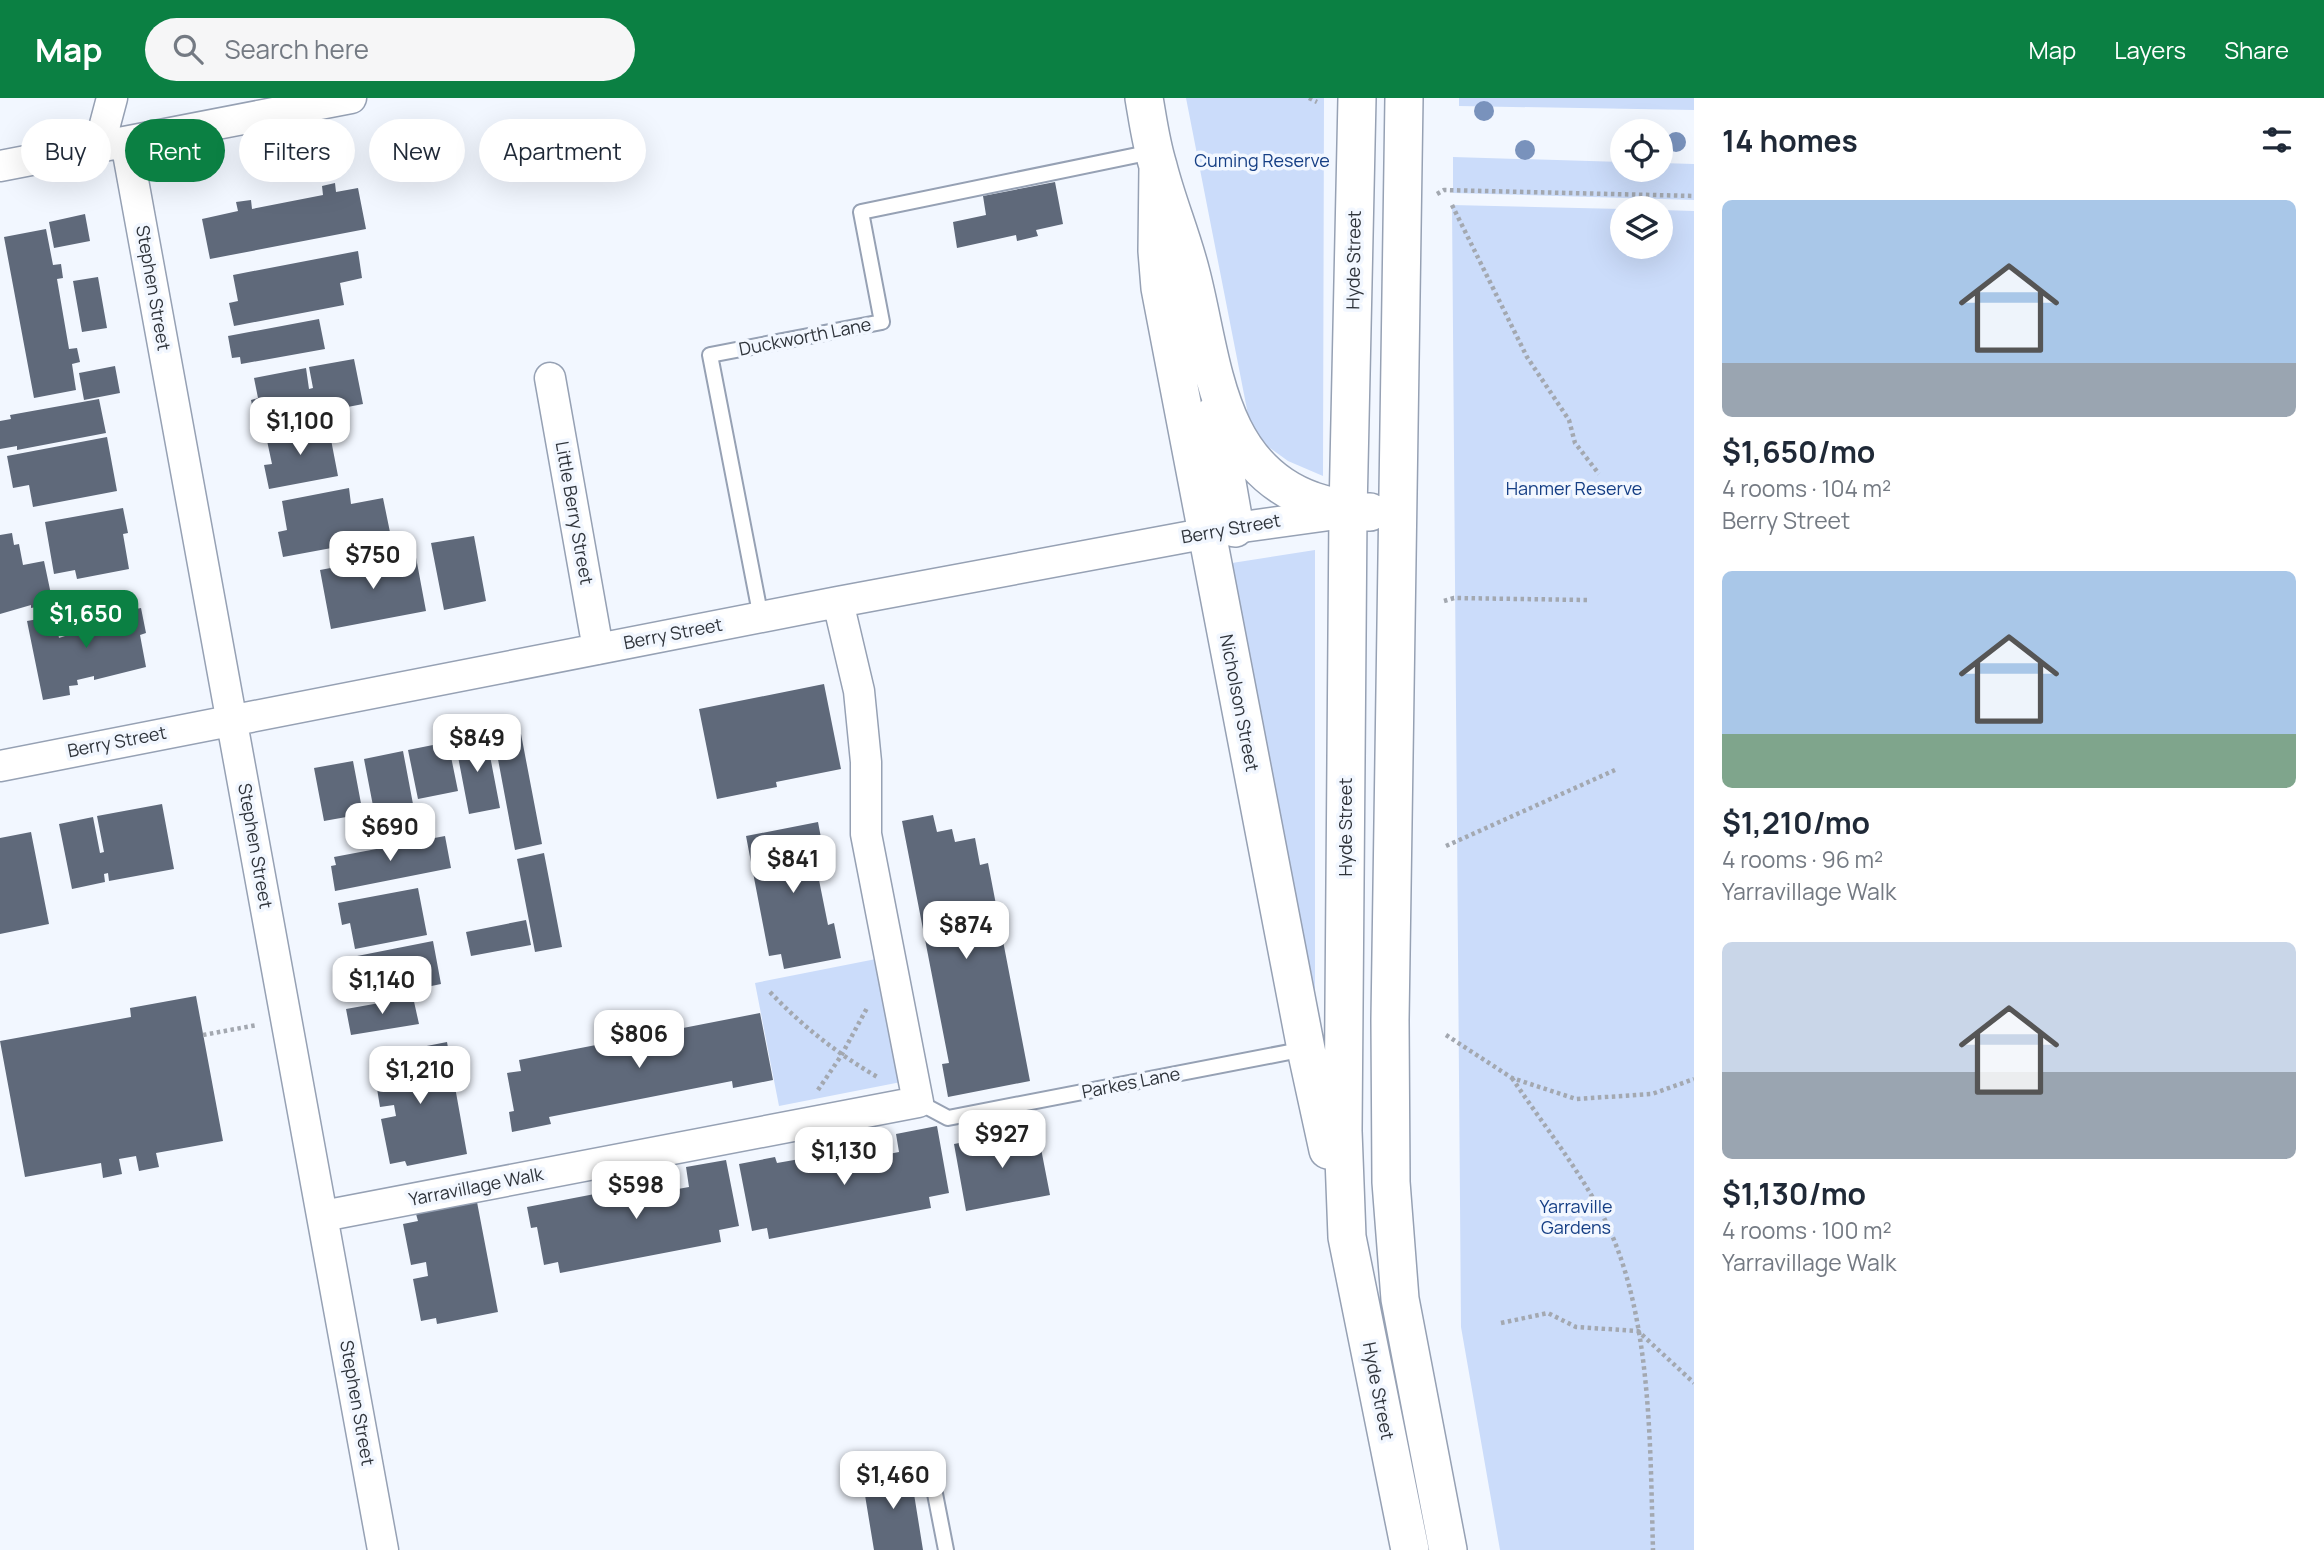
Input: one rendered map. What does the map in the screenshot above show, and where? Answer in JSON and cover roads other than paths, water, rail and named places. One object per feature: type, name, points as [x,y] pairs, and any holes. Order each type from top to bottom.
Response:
[{"type":"street","name":"Stephen Street","points":[[113,98],[113,144],[232,719],[383,1550]]},
{"type":"street","points":[[0,166],[351,98]]},
{"type":"street","name":"Nicholson Street","points":[[1144,98],[1156,159],[1187,255],[1215,379],[1228,416],[1254,461],[1271,479],[1295,494],[1348,512],[1399,512]]},
{"type":"street","name":"Hyde Street","points":[[1357,98],[1348,512],[1343,1131],[1347,1237],[1410,1550]]},
{"type":"street","points":[[1404,98],[1390,1020],[1392,1194],[1400,1299],[1448,1550]]},
{"type":"street","name":"Nicholson Street","points":[[1156,159],[1160,288],[1221,530],[1306,1049],[1347,1237]]},
{"type":"street","points":[[1202,323],[1221,530]]},
{"type":"street","name":"Little Berry Street","points":[[551,378],[598,649]]},
{"type":"street","name":"Berry Street","points":[[0,766],[838,602],[1221,530],[1348,512]]},
{"type":"street","points":[[838,602],[859,691],[866,762],[866,834],[918,1102]]},
{"type":"street","name":"Yarravillage Walk","points":[[323,1216],[918,1102]]},
{"type":"lane","name":"Duckworth Lane","points":[[761,618],[709,355],[882,322],[861,212],[1156,159]]},
{"type":"lane","name":"Parkes Lane","points":[[918,1102],[948,1118],[1306,1049]]},
{"type":"lane","points":[[929,1463],[946,1550]]},
{"type":"park label","name":"Cuming Reserve","points":[[1262,161]]},
{"type":"park label","name":"Hanmer Reserve","points":[[1574,489]]},
{"type":"park label","name":"Yarraville Gardens","points":[[1576,1217]]}]
